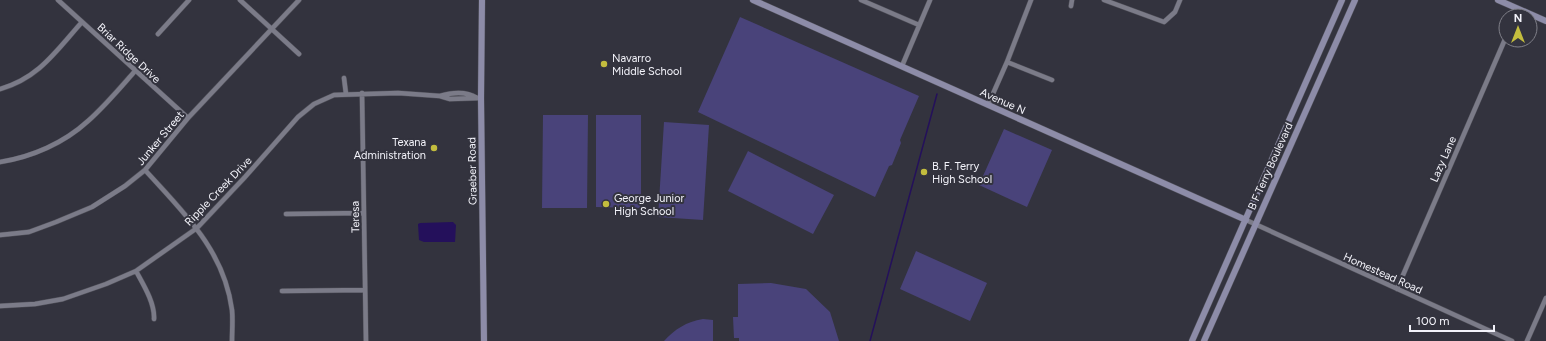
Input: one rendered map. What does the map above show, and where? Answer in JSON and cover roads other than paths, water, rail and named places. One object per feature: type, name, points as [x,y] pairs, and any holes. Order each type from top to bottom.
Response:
[{"type":"street","name":"Briar Ridge Drive","points":[[58,0],[188,118]]},
{"type":"street","points":[[158,34],[189,0]]},
{"type":"street","points":[[240,0],[299,54]]},
{"type":"street","name":"Junker Street","points":[[0,235],[29,232],[56,222],[92,207],[125,186],[145,170],[188,118],[299,0]]},
{"type":"street","name":"Graeber Road","points":[[482,0],[479,98],[484,341]]},
{"type":"street","name":"Avenue N","points":[[753,0],[1246,220]]},
{"type":"street","points":[[861,0],[919,25]]},
{"type":"street","points":[[902,66],[930,0]]},
{"type":"street","points":[[988,105],[1007,62],[1031,0]]},
{"type":"street","points":[[1071,6],[1072,0]]},
{"type":"street","points":[[1106,0],[1164,22],[1175,12],[1180,0]]},
{"type":"street","name":"B F Terry Boulevard","points":[[1192,341],[1342,0]]},
{"type":"street","name":"B F Terry Boulevard","points":[[1204,341],[1355,0]]},
{"type":"street","points":[[1498,0],[1516,8]]},
{"type":"street","points":[[0,89],[22,81],[35,73],[82,22]]},
{"type":"street","name":"Lazy Lane","points":[[1397,289],[1501,48]]},
{"type":"street","points":[[1007,62],[1052,80]]},
{"type":"street","points":[[0,162],[31,155],[72,134],[89,121],[135,71]]},
{"type":"street","points":[[344,78],[346,94]]},
{"type":"street","name":"Teresa","points":[[362,93],[366,341]]},
{"type":"street","name":"Ripple Creek Drive","points":[[0,306],[35,304],[63,299],[106,284],[136,271],[198,228],[298,117],[314,104],[334,95],[398,93],[440,96],[450,93],[470,93],[479,98]]},
{"type":"street","points":[[145,170],[198,228],[218,261],[226,284],[232,311],[232,341]]},
{"type":"street","points":[[286,214],[364,212]]},
{"type":"street","name":"Homestead Road","points":[[1246,220],[1512,341]]},
{"type":"street","points":[[136,271],[155,312],[154,319]]},
{"type":"street","points":[[282,291],[365,290]]},
{"type":"street","points":[[1527,341],[1546,298]]},
{"type":"waterway","points":[[870,341],[937,94]]},
{"type":"place","name":"Navarro Middle School","points":[[604,64]]},
{"type":"place","name":"Texana Administration","points":[[434,148]]},
{"type":"place","name":"B. F. Terry High School","points":[[924,172]]},
{"type":"place","name":"George Junior High School","points":[[606,204]]}]
